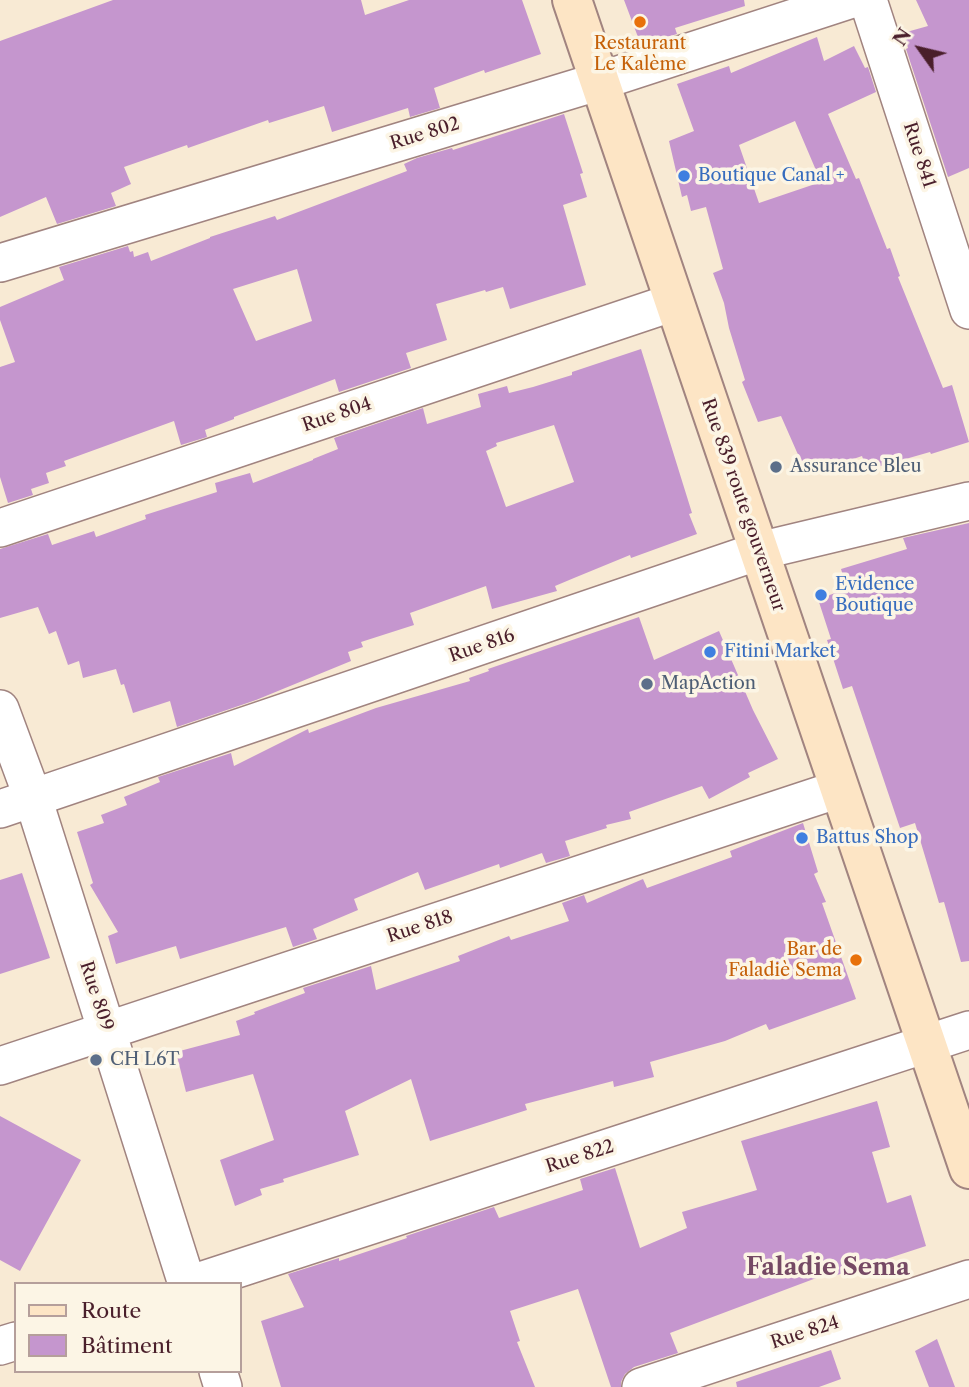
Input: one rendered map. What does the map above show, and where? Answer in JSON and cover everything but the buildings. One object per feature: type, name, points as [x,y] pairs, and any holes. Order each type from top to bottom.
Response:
[{"type":"street","name":"Rue 839 route gouverneur","points":[[572,0],[969,1169]]},
{"type":"street","name":"Rue 802","points":[[0,263],[600,80],[849,0]]},
{"type":"street","name":"Rue 841","points":[[868,0],[954,211],[969,310]]},
{"type":"street","name":"Rue 804","points":[[0,528],[674,302]]},
{"type":"street","name":"Rue 816","points":[[16,804],[759,551],[969,501]]},
{"type":"street","name":"Rue 809","points":[[0,709],[16,804],[107,1030],[188,1282]]},
{"type":"street","name":"Rue 818","points":[[0,1066],[839,789]]},
{"type":"street","name":"Rue 822","points":[[195,1282],[969,1030]]},
{"type":"street","name":"Rue 824","points":[[641,1387],[969,1279]]},
{"type":"place","name":"Restaurant Le Kalème","points":[[640,22]]},
{"type":"place","name":"Boutique Canal +","points":[[684,176]]},
{"type":"place","name":"Assurance Bleu","points":[[776,467]]},
{"type":"place","name":"Evidence Boutique","points":[[821,595]]},
{"type":"place","name":"Fitini Market","points":[[710,652]]},
{"type":"place","name":"MapAction","points":[[647,684]]},
{"type":"place","name":"Battus Shop","points":[[802,838]]},
{"type":"place","name":"Bar de Faladiè Sema","points":[[856,960]]},
{"type":"place","name":"CH L6T","points":[[96,1060]]},
{"type":"district","name":"Faladie Sema","points":[[828,1268]]}]
